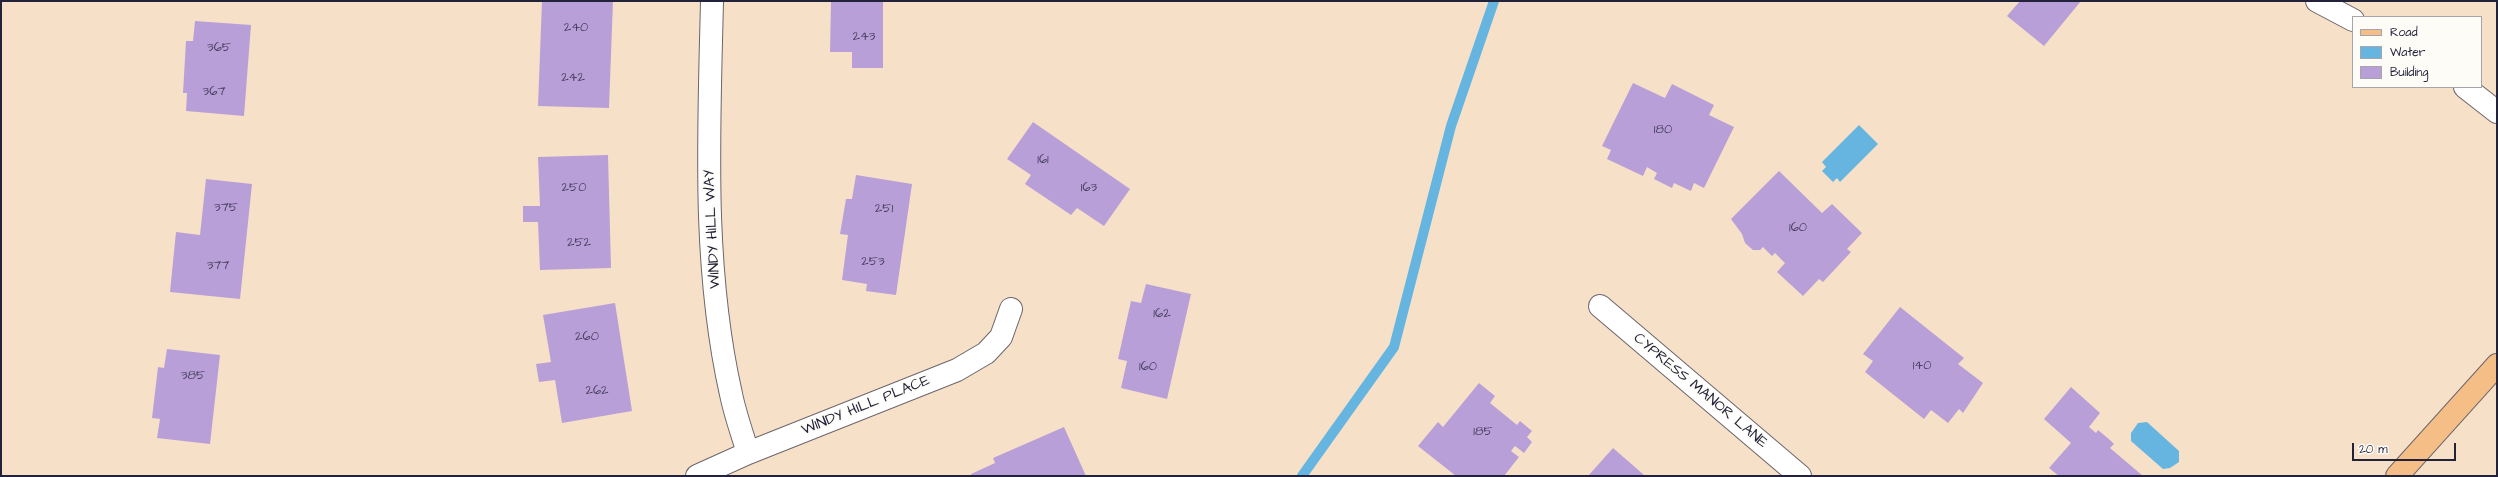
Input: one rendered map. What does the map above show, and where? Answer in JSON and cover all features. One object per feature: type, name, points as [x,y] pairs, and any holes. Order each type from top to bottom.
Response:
[{"type":"main road","points":[[2397,476],[2497,365]]},
{"type":"street","name":"WINDY HILL WAY","points":[[712,1],[709,140],[714,282],[731,395],[748,453]]},
{"type":"street","points":[[2317,1],[2352,19]]},
{"type":"street","points":[[2466,88],[2497,112]]},
{"type":"street","name":"CYPRESS MANOR LANE","points":[[1600,306],[1800,476]]},
{"type":"street","name":"WINDY HILL PLACE","points":[[697,476],[748,453],[957,370],[986,353],[1001,337],[1011,309]]},
{"type":"water","points":[[1859,125],[1878,144],[1840,182],[1837,178],[1833,182],[1822,171],[1826,167],[1822,162]]},
{"type":"water","points":[[2147,422],[2179,451],[2179,462],[2170,468],[2163,469],[2131,441],[2131,433],[2138,423]]},
{"type":"building","points":[[542,1],[613,1],[609,108],[538,106]]},
{"type":"building","points":[[831,1],[883,1],[883,68],[852,68],[852,52],[830,52]]},
{"type":"building","points":[[2020,1],[2081,1],[2044,46],[2007,16]]},
{"type":"building","points":[[195,21],[251,25],[244,116],[186,111],[187,93],[183,93],[186,41],[193,41]]},
{"type":"building","points":[[1633,83],[1665,98],[1672,84],[1714,105],[1709,115],[1734,127],[1704,188],[1694,183],[1691,191],[1674,183],[1672,188],[1654,179],[1657,173],[1647,167],[1643,176],[1607,159],[1611,150],[1602,146]]},
{"type":"building","points":[[1033,122],[1130,189],[1104,226],[1077,208],[1071,215],[1025,184],[1031,175],[1007,159]]},
{"type":"building","points":[[608,155],[611,268],[540,270],[538,222],[523,222],[523,206],[540,206],[538,157]]},
{"type":"building","points":[[1779,171],[1822,213],[1832,204],[1862,233],[1847,249],[1851,252],[1823,282],[1819,279],[1803,296],[1777,272],[1785,263],[1775,253],[1772,256],[1763,247],[1760,250],[1753,250],[1745,243],[1742,234],[1731,219]]},
{"type":"building","points":[[856,175],[912,184],[896,295],[866,291],[867,284],[842,280],[848,235],[840,234],[846,199],[852,199]]},
{"type":"building","points":[[206,179],[252,184],[240,299],[170,292],[176,232],[200,235]]},
{"type":"building","points":[[1146,284],[1191,294],[1167,399],[1121,388],[1127,361],[1118,359],[1131,301],[1141,303]]},
{"type":"building","points":[[615,303],[632,411],[562,423],[555,380],[539,382],[536,364],[551,362],[543,315]]},
{"type":"building","points":[[1900,307],[1964,358],[1958,364],[1983,383],[1963,413],[1959,409],[1948,423],[1931,410],[1924,419],[1865,372],[1873,361],[1863,354]]},
{"type":"building","points":[[167,349],[220,355],[210,444],[157,438],[160,419],[152,418],[158,367],[164,368]]},
{"type":"building","points":[[1479,383],[1495,396],[1490,403],[1517,425],[1520,421],[1532,431],[1527,437],[1532,442],[1524,453],[1515,446],[1511,451],[1519,457],[1504,476],[1456,476],[1418,446],[1438,422],[1443,427]]},
{"type":"building","points":[[2071,387],[2100,413],[2089,427],[2096,433],[2098,430],[2110,440],[2114,444],[2110,448],[2143,476],[2059,476],[2049,468],[2071,443],[2044,419]]},
{"type":"building","points":[[1064,427],[1086,476],[972,476],[971,474],[995,463],[993,458]]},
{"type":"building","points":[[1613,448],[1636,468],[1645,476],[1588,476]]},
{"type":"waterway","points":[[1302,476],[1394,347],[1451,126],[1494,1]]}]
